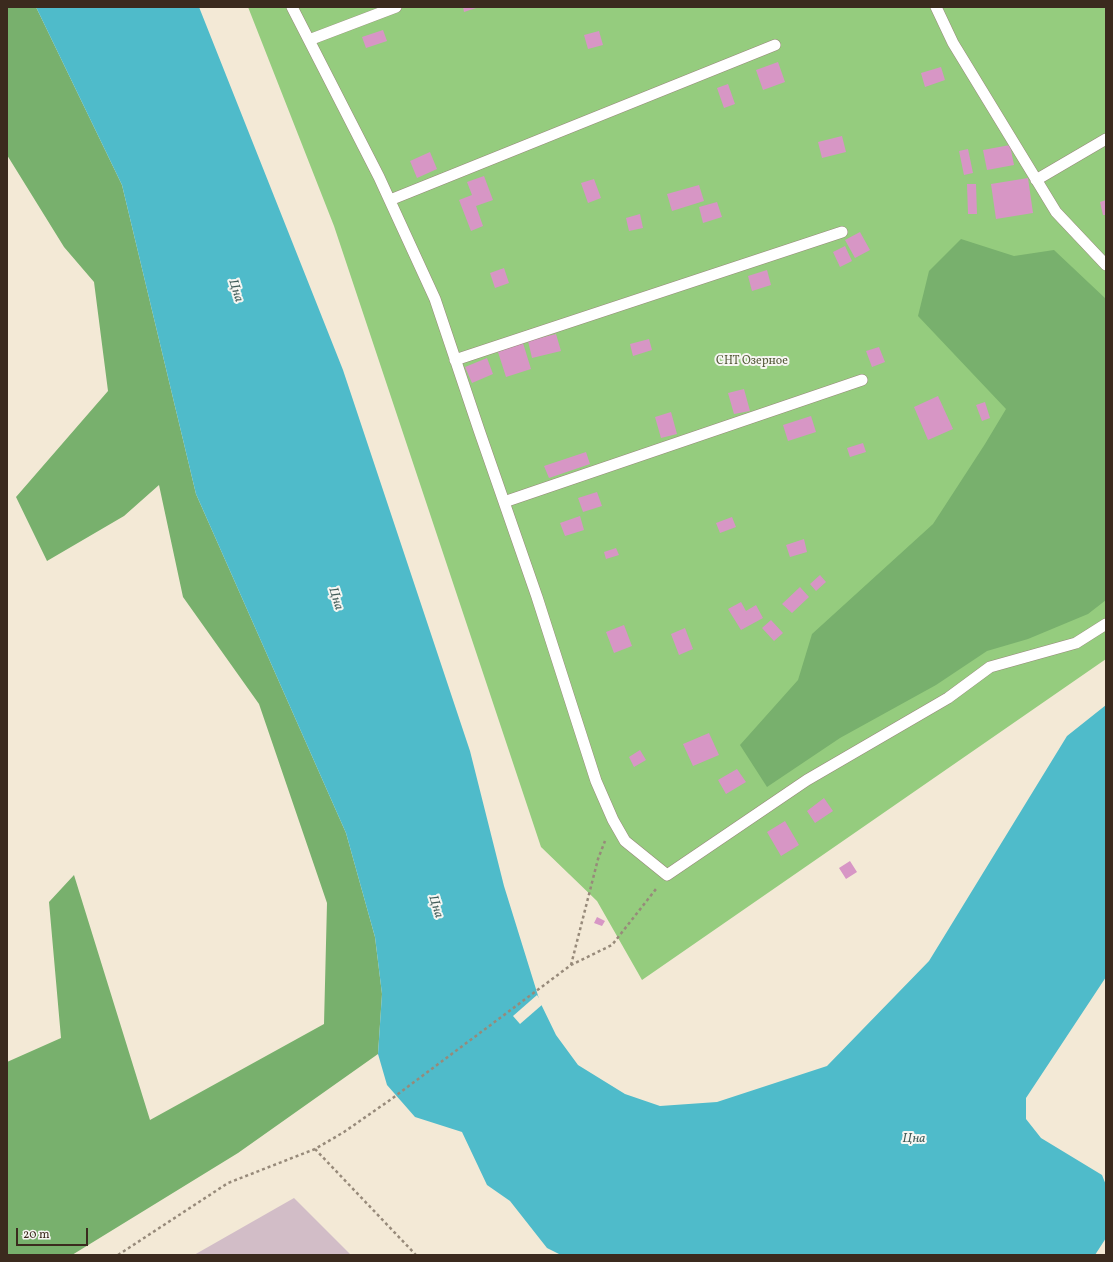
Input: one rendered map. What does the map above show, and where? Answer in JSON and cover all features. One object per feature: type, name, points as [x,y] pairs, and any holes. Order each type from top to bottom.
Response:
[{"type":"lane","points":[[292,7],[390,200],[435,299],[537,597],[596,781],[613,820],[625,841],[667,875],[807,780],[948,698],[990,667],[1076,642],[1106,624]]},
{"type":"lane","points":[[309,40],[396,7]]},
{"type":"lane","points":[[936,7],[953,42],[1056,212],[1106,265]]},
{"type":"lane","points":[[390,200],[775,45]]},
{"type":"lane","points":[[1036,180],[1106,139]]},
{"type":"lane","points":[[455,360],[842,232]]},
{"type":"lane","points":[[504,502],[862,380]]},
{"type":"path","points":[[571,965],[598,859],[613,820]]},
{"type":"path","points":[[118,1255],[228,1184],[315,1149],[344,1132],[571,965],[612,945],[667,875]]},
{"type":"path","points":[[315,1149],[416,1255]]},
{"type":"shaded area","points":[[294,1198],[351,1255],[194,1255]]},
{"type":"green space","points":[[7,7],[36,7],[122,185],[196,494],[346,833],[375,937],[382,994],[378,1054],[238,1153],[72,1255],[7,1255],[7,1062],[61,1038],[49,902],[74,875],[150,1120],[324,1024],[327,903],[259,704],[183,597],[159,485],[124,516],[47,561],[16,497],[108,391],[94,282],[64,247],[7,155]]},
{"type":"green space","name":"СНТ Озерное","points":[[248,7],[1106,7],[1106,659],[642,980],[597,901],[541,847],[334,226]]},
{"type":"green space","points":[[961,239],[1014,256],[1054,250],[1106,299],[1106,600],[1088,614],[1028,639],[987,651],[936,685],[840,738],[767,787],[740,745],[798,680],[812,634],[933,524],[1006,409],[918,316],[929,271]]},
{"type":"water","name":"Цна","points":[[36,7],[199,7],[343,370],[470,751],[504,886],[540,1002],[556,1035],[578,1065],[625,1094],[660,1106],[717,1102],[827,1066],[929,961],[1067,736],[1106,705],[1106,977],[1026,1098],[1026,1119],[1041,1138],[1102,1175],[1106,1185],[1106,1238],[1095,1255],[561,1255],[547,1248],[510,1201],[487,1185],[462,1132],[415,1117],[387,1085],[378,1054],[382,994],[375,937],[346,833],[196,494],[122,185]]},
{"type":"pier","points":[[537,995],[543,1004],[520,1024],[513,1016]]},
{"type":"building","points":[[463,7],[479,7],[464,12]]},
{"type":"building","points":[[383,30],[387,41],[366,48],[362,37]]},
{"type":"building","points":[[599,31],[603,45],[588,49],[584,35]]},
{"type":"building","points":[[778,62],[785,82],[763,90],[756,70]]},
{"type":"building","points":[[941,67],[945,80],[925,87],[921,73]]},
{"type":"building","points":[[728,84],[735,104],[724,108],[717,88]]},
{"type":"building","points":[[842,136],[846,152],[822,158],[818,142]]},
{"type":"building","points":[[1010,145],[1014,165],[987,170],[983,150]]},
{"type":"building","points":[[968,149],[973,173],[964,175],[959,151]]},
{"type":"building","points":[[430,152],[437,169],[417,178],[410,161]]},
{"type":"building","points":[[484,176],[493,200],[476,206],[483,226],[471,231],[459,200],[472,195],[467,182]]},
{"type":"building","points":[[1028,178],[1033,213],[996,219],[991,184]]},
{"type":"building","points":[[594,179],[601,198],[588,203],[581,183]]},
{"type":"building","points":[[967,184],[976,184],[977,214],[968,214]]},
{"type":"building","points":[[699,185],[704,201],[672,211],[667,194]]},
{"type":"building","points":[[1106,200],[1106,215],[1103,215],[1100,202]]},
{"type":"building","points":[[717,202],[722,217],[703,223],[699,207]]},
{"type":"building","points":[[640,214],[643,228],[629,231],[626,218]]},
{"type":"building","points":[[860,232],[870,250],[855,258],[845,240]]},
{"type":"building","points":[[845,246],[852,261],[840,267],[833,252]]},
{"type":"building","points":[[504,268],[509,283],[495,288],[490,273]]},
{"type":"building","points":[[767,270],[771,285],[752,291],[748,276]]},
{"type":"building","points":[[556,334],[561,351],[532,358],[528,341]]},
{"type":"building","points":[[649,339],[652,350],[633,356],[630,344]]},
{"type":"building","points":[[523,343],[531,369],[506,377],[498,352]]},
{"type":"building","points":[[879,347],[885,362],[872,367],[866,351]]},
{"type":"building","points":[[487,358],[493,374],[472,383],[465,367]]},
{"type":"building","points":[[744,389],[750,411],[734,414],[728,393]]},
{"type":"building","points":[[938,396],[953,429],[928,440],[914,407]]},
{"type":"building","points":[[985,402],[990,418],[982,421],[976,405]]},
{"type":"building","points":[[671,412],[677,434],[661,438],[655,417]]},
{"type":"building","points":[[811,416],[816,432],[788,441],[783,425]]},
{"type":"building","points":[[863,443],[866,452],[850,457],[847,448]]},
{"type":"building","points":[[586,452],[590,464],[549,478],[544,466]]},
{"type":"building","points":[[597,492],[602,506],[583,512],[578,498]]},
{"type":"building","points":[[580,516],[584,530],[565,536],[560,523]]},
{"type":"building","points":[[732,517],[736,527],[720,533],[716,523]]},
{"type":"building","points":[[804,539],[807,552],[790,557],[786,545]]},
{"type":"building","points":[[616,548],[619,555],[606,559],[604,552]]},
{"type":"building","points":[[820,575],[826,582],[816,591],[810,584]]},
{"type":"building","points":[[800,587],[809,597],[792,613],[782,604]]},
{"type":"building","points":[[741,602],[746,611],[756,605],[763,618],[741,630],[728,609]]},
{"type":"building","points":[[771,620],[783,633],[774,641],[762,628]]},
{"type":"building","points":[[624,625],[632,646],[614,653],[606,632]]},
{"type":"building","points":[[685,628],[693,649],[679,655],[671,634]]},
{"type":"building","points":[[709,733],[719,755],[693,766],[683,744]]},
{"type":"building","points":[[640,750],[646,760],[634,767],[629,757]]},
{"type":"building","points":[[737,769],[746,782],[726,794],[718,780]]},
{"type":"building","points":[[824,798],[833,811],[815,823],[807,811]]},
{"type":"building","points":[[785,821],[799,845],[781,856],[767,832]]},
{"type":"building","points":[[850,861],[857,872],[846,879],[839,868]]},
{"type":"building","points":[[597,917],[605,921],[602,926],[594,923]]}]
